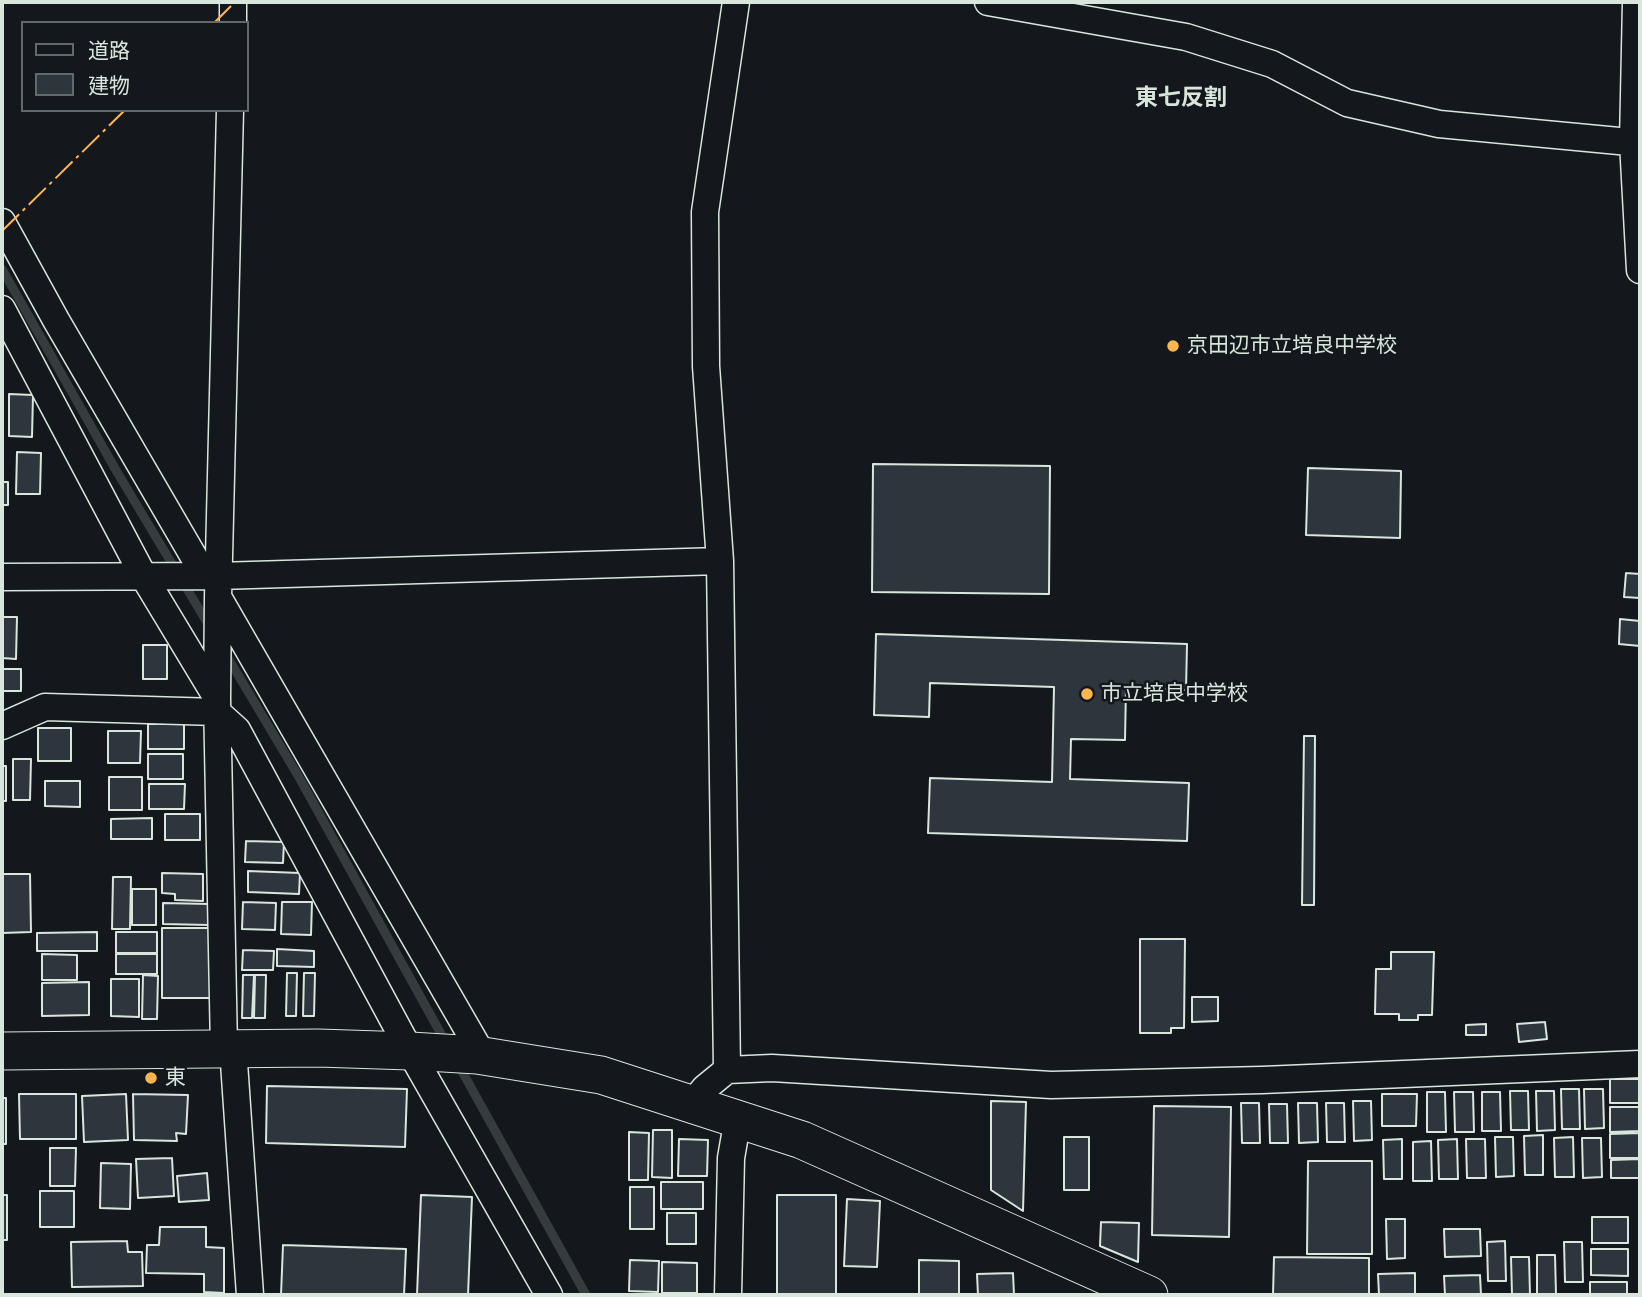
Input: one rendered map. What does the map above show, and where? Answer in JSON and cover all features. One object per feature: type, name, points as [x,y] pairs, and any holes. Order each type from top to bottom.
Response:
[{"type":"street","points":[[233,2],[233,21]]},
{"type":"street","points":[[727,1070],[720,561],[706,366],[705,212],[736,2]]},
{"type":"street","points":[[988,2],[1186,37],[1272,64],[1347,103],[1438,124],[1637,142]]},
{"type":"street","points":[[1636,2],[1640,270]]},
{"type":"street","points":[[230,112],[209,581],[217,705],[229,1049],[250,1295]]},
{"type":"street","points":[[2,222],[480,1056]]},
{"type":"street","points":[[2,309],[217,705],[237,730],[418,1051],[550,1295]]},
{"type":"street","points":[[2,577],[147,577],[209,581],[720,561]]},
{"type":"street","points":[[2,726],[45,707],[217,705]]},
{"type":"street","points":[[2,1051],[318,1048],[418,1051],[480,1056],[601,1075],[802,1140],[1149,1295]]},
{"type":"street","points":[[692,1104],[705,1088],[727,1070],[772,1068],[1051,1085],[1262,1080],[1640,1064]]},
{"type":"street","points":[[728,1295],[731,1158],[738,1118]]},
{"type":"building","points":[[9,394],[33,395],[32,437],[9,436]]},
{"type":"building","points":[[17,452],[41,453],[40,494],[16,494]]},
{"type":"building","points":[[873,464],[1050,466],[1049,594],[872,592]]},
{"type":"building","points":[[1308,468],[1401,471],[1400,538],[1306,535]]},
{"type":"building","points":[[2,482],[8,482],[8,505],[2,505]]},
{"type":"building","points":[[1626,573],[1640,574],[1640,598],[1624,597]]},
{"type":"building","points":[[2,617],[17,617],[16,659],[2,658]]},
{"type":"building","points":[[1620,619],[1640,621],[1640,646],[1619,644]]},
{"type":"building","points":[[876,634],[1187,644],[1186,690],[1126,688],[1125,740],[1071,739],[1070,779],[1189,783],[1187,841],[928,833],[930,778],[1052,782],[1054,687],[930,683],[929,717],[874,715]]},
{"type":"building","points":[[143,645],[167,645],[167,679],[143,679]]},
{"type":"building","points":[[2,669],[21,669],[21,691],[2,691]]},
{"type":"building","points":[[148,724],[184,724],[184,749],[148,749]]},
{"type":"building","points":[[38,728],[71,728],[71,761],[38,761]]},
{"type":"building","points":[[108,731],[141,731],[140,763],[108,763]]},
{"type":"building","points":[[1304,736],[1315,736],[1314,905],[1302,905]]},
{"type":"building","points":[[148,754],[183,754],[183,779],[148,779]]},
{"type":"building","points":[[13,759],[31,759],[30,800],[13,800]]},
{"type":"building","points":[[2,766],[6,766],[6,801],[2,801]]},
{"type":"building","points":[[109,777],[142,777],[142,810],[109,810]]},
{"type":"building","points":[[45,781],[80,781],[80,807],[45,806]]},
{"type":"building","points":[[149,784],[185,784],[184,809],[149,809]]},
{"type":"building","points":[[165,814],[200,814],[200,840],[165,840]]},
{"type":"building","points":[[152,818],[152,839],[111,839],[111,819]]},
{"type":"building","points":[[246,841],[284,842],[283,863],[245,862]]},
{"type":"building","points":[[248,871],[300,873],[299,894],[248,892]]},
{"type":"building","points":[[162,873],[203,874],[203,901],[175,900],[175,894],[162,893]]},
{"type":"building","points":[[2,874],[30,874],[31,932],[2,933]]},
{"type":"building","points":[[113,877],[131,877],[130,929],[112,929]]},
{"type":"building","points":[[132,889],[156,889],[156,925],[132,925]]},
{"type":"building","points":[[243,902],[276,903],[275,930],[242,929]]},
{"type":"building","points":[[282,902],[312,902],[311,935],[281,934]]},
{"type":"building","points":[[163,903],[210,904],[209,925],[163,924]]},
{"type":"building","points":[[162,928],[211,928],[211,998],[162,998]]},
{"type":"building","points":[[97,932],[97,951],[37,951],[37,933]]},
{"type":"building","points":[[116,932],[157,932],[157,953],[116,953]]},
{"type":"building","points":[[1140,939],[1185,939],[1184,1028],[1171,1028],[1171,1033],[1140,1033]]},
{"type":"building","points":[[277,949],[314,951],[314,967],[277,966]]},
{"type":"building","points":[[243,950],[274,951],[273,970],[242,970]]},
{"type":"building","points":[[1391,952],[1434,952],[1432,1015],[1418,1015],[1418,1020],[1399,1020],[1399,1014],[1375,1014],[1376,969],[1391,969]]},
{"type":"building","points":[[42,954],[77,955],[77,980],[42,980]]},
{"type":"building","points":[[116,954],[157,954],[157,974],[116,974]]},
{"type":"building","points":[[287,973],[297,973],[296,1016],[286,1016]]},
{"type":"building","points":[[304,973],[315,973],[314,1016],[303,1016]]},
{"type":"building","points":[[143,975],[158,976],[157,1019],[142,1019]]},
{"type":"building","points":[[243,975],[254,975],[252,1018],[242,1018]]},
{"type":"building","points":[[255,975],[266,975],[265,1018],[254,1018]]},
{"type":"building","points":[[111,979],[139,979],[139,1017],[111,1016]]},
{"type":"building","points":[[89,982],[89,1015],[42,1016],[42,983]]},
{"type":"building","points":[[1192,997],[1218,997],[1218,1021],[1192,1022]]},
{"type":"building","points":[[1545,1022],[1547,1039],[1519,1042],[1517,1024]]},
{"type":"building","points":[[1486,1024],[1486,1035],[1466,1035],[1466,1025]]},
{"type":"building","points":[[1610,1079],[1640,1079],[1640,1103],[1610,1103]]},
{"type":"building","points":[[267,1086],[407,1089],[405,1147],[266,1143]]},
{"type":"building","points":[[1561,1089],[1579,1089],[1580,1129],[1562,1129]]},
{"type":"building","points":[[1584,1089],[1603,1089],[1604,1128],[1585,1129]]},
{"type":"building","points":[[1510,1091],[1528,1091],[1529,1130],[1511,1130]]},
{"type":"building","points":[[1536,1091],[1554,1091],[1555,1130],[1537,1131]]},
{"type":"building","points":[[1427,1092],[1445,1092],[1446,1132],[1427,1132]]},
{"type":"building","points":[[1454,1092],[1473,1092],[1474,1132],[1455,1132]]},
{"type":"building","points":[[1482,1092],[1500,1092],[1501,1131],[1482,1131]]},
{"type":"building","points":[[19,1094],[76,1094],[76,1139],[20,1139]]},
{"type":"building","points":[[126,1094],[128,1140],[84,1142],[82,1096]]},
{"type":"building","points":[[133,1094],[188,1095],[186,1134],[176,1133],[177,1141],[134,1140]]},
{"type":"building","points":[[1382,1094],[1417,1094],[1416,1126],[1382,1126]]},
{"type":"building","points":[[2,1098],[6,1098],[6,1144],[2,1144]]},
{"type":"building","points":[[991,1101],[1026,1102],[1023,1211],[991,1190]]},
{"type":"building","points":[[1353,1101],[1371,1101],[1372,1140],[1354,1141]]},
{"type":"building","points":[[1241,1103],[1259,1103],[1260,1143],[1242,1143]]},
{"type":"building","points":[[1298,1103],[1317,1103],[1318,1142],[1299,1143]]},
{"type":"building","points":[[1326,1103],[1344,1103],[1345,1142],[1327,1142]]},
{"type":"building","points":[[1269,1104],[1287,1104],[1288,1143],[1270,1143]]},
{"type":"building","points":[[1154,1106],[1231,1107],[1229,1237],[1152,1235]]},
{"type":"building","points":[[1610,1107],[1640,1107],[1640,1131],[1610,1132]]},
{"type":"building","points":[[653,1130],[672,1130],[672,1178],[652,1177]]},
{"type":"building","points":[[629,1132],[649,1133],[648,1180],[629,1180]]},
{"type":"building","points":[[1640,1133],[1640,1158],[1610,1158],[1610,1134]]},
{"type":"building","points":[[1543,1135],[1543,1175],[1525,1175],[1524,1136]]},
{"type":"building","points":[[1064,1137],[1089,1137],[1089,1190],[1064,1190]]},
{"type":"building","points":[[1495,1137],[1513,1137],[1514,1176],[1496,1177]]},
{"type":"building","points":[[1573,1137],[1574,1177],[1555,1177],[1554,1138]]},
{"type":"building","points":[[1582,1138],[1601,1138],[1602,1177],[1583,1178]]},
{"type":"building","points":[[679,1139],[708,1140],[707,1176],[678,1176]]},
{"type":"building","points":[[1402,1139],[1402,1179],[1384,1179],[1383,1140]]},
{"type":"building","points":[[1457,1139],[1458,1179],[1439,1179],[1438,1140]]},
{"type":"building","points":[[1466,1139],[1485,1139],[1486,1178],[1467,1178]]},
{"type":"building","points":[[1431,1141],[1432,1181],[1413,1181],[1413,1142]]},
{"type":"building","points":[[50,1148],[76,1148],[75,1186],[50,1186]]},
{"type":"building","points":[[172,1158],[174,1196],[138,1198],[136,1159]]},
{"type":"building","points":[[1640,1159],[1640,1178],[1611,1178],[1611,1160]]},
{"type":"building","points":[[1308,1161],[1372,1161],[1372,1254],[1307,1254]]},
{"type":"building","points":[[101,1163],[131,1164],[130,1209],[100,1208]]},
{"type":"building","points":[[207,1173],[209,1200],[179,1202],[177,1176]]},
{"type":"building","points":[[661,1182],[703,1182],[703,1209],[661,1209]]},
{"type":"building","points":[[630,1187],[654,1187],[654,1229],[630,1229]]},
{"type":"building","points":[[40,1191],[74,1191],[74,1227],[40,1227]]},
{"type":"building","points":[[2,1195],[7,1195],[7,1240],[2,1240]]},
{"type":"building","points":[[421,1195],[472,1197],[468,1295],[417,1295]]},
{"type":"building","points":[[777,1195],[836,1195],[836,1295],[777,1295]]},
{"type":"building","points":[[847,1199],[880,1201],[877,1267],[844,1266]]},
{"type":"building","points":[[667,1213],[696,1213],[696,1244],[667,1244]]},
{"type":"building","points":[[1592,1217],[1628,1217],[1628,1243],[1592,1243]]},
{"type":"building","points":[[1386,1219],[1405,1219],[1405,1258],[1387,1259]]},
{"type":"building","points":[[1101,1222],[1139,1223],[1138,1262],[1100,1246]]},
{"type":"building","points":[[160,1227],[206,1227],[206,1247],[224,1248],[224,1293],[204,1292],[204,1274],[146,1273],[147,1245],[159,1245]]},
{"type":"building","points":[[1444,1229],[1480,1229],[1481,1256],[1445,1257]]},
{"type":"building","points":[[127,1241],[128,1252],[142,1252],[143,1286],[72,1287],[71,1242]]},
{"type":"building","points":[[1505,1241],[1506,1281],[1488,1281],[1487,1242]]},
{"type":"building","points":[[1564,1242],[1582,1242],[1583,1282],[1565,1282]]},
{"type":"building","points":[[283,1245],[406,1249],[404,1295],[281,1295]]},
{"type":"building","points":[[1591,1249],[1628,1249],[1628,1276],[1591,1275]]},
{"type":"building","points":[[1537,1255],[1555,1255],[1556,1294],[1537,1295]]},
{"type":"building","points":[[1274,1257],[1369,1258],[1369,1295],[1273,1295]]},
{"type":"building","points":[[1511,1257],[1529,1257],[1530,1295],[1512,1295]]},
{"type":"building","points":[[630,1260],[659,1261],[658,1292],[629,1291]]},
{"type":"building","points":[[919,1260],[959,1261],[959,1295],[919,1295]]},
{"type":"building","points":[[662,1262],[697,1263],[697,1293],[662,1293]]},
{"type":"building","points":[[1013,1273],[1014,1295],[978,1295],[977,1274]]},
{"type":"building","points":[[1415,1273],[1415,1295],[1379,1295],[1378,1274]]},
{"type":"building","points":[[1480,1275],[1481,1295],[1445,1295],[1444,1276]]},
{"type":"building","points":[[1590,1282],[1627,1282],[1627,1295],[1590,1295]]},
{"type":"waterway","points":[[2,269],[117,472],[211,629]]},
{"type":"waterway","points":[[225,653],[300,779],[446,1043]]},
{"type":"waterway","points":[[458,1064],[586,1295]]},
{"type":"power","points":[[216,21],[235,2]]},
{"type":"power","points":[[2,231],[123,112]]},
{"type":"place","name":"京田辺市立培良中学校","points":[[1173,346]]},
{"type":"place","name":"市立培良中学校","points":[[1087,694]]},
{"type":"place","name":"東","points":[[151,1078]]},
{"type":"district","name":"東七反割","points":[[1181,99]]}]
